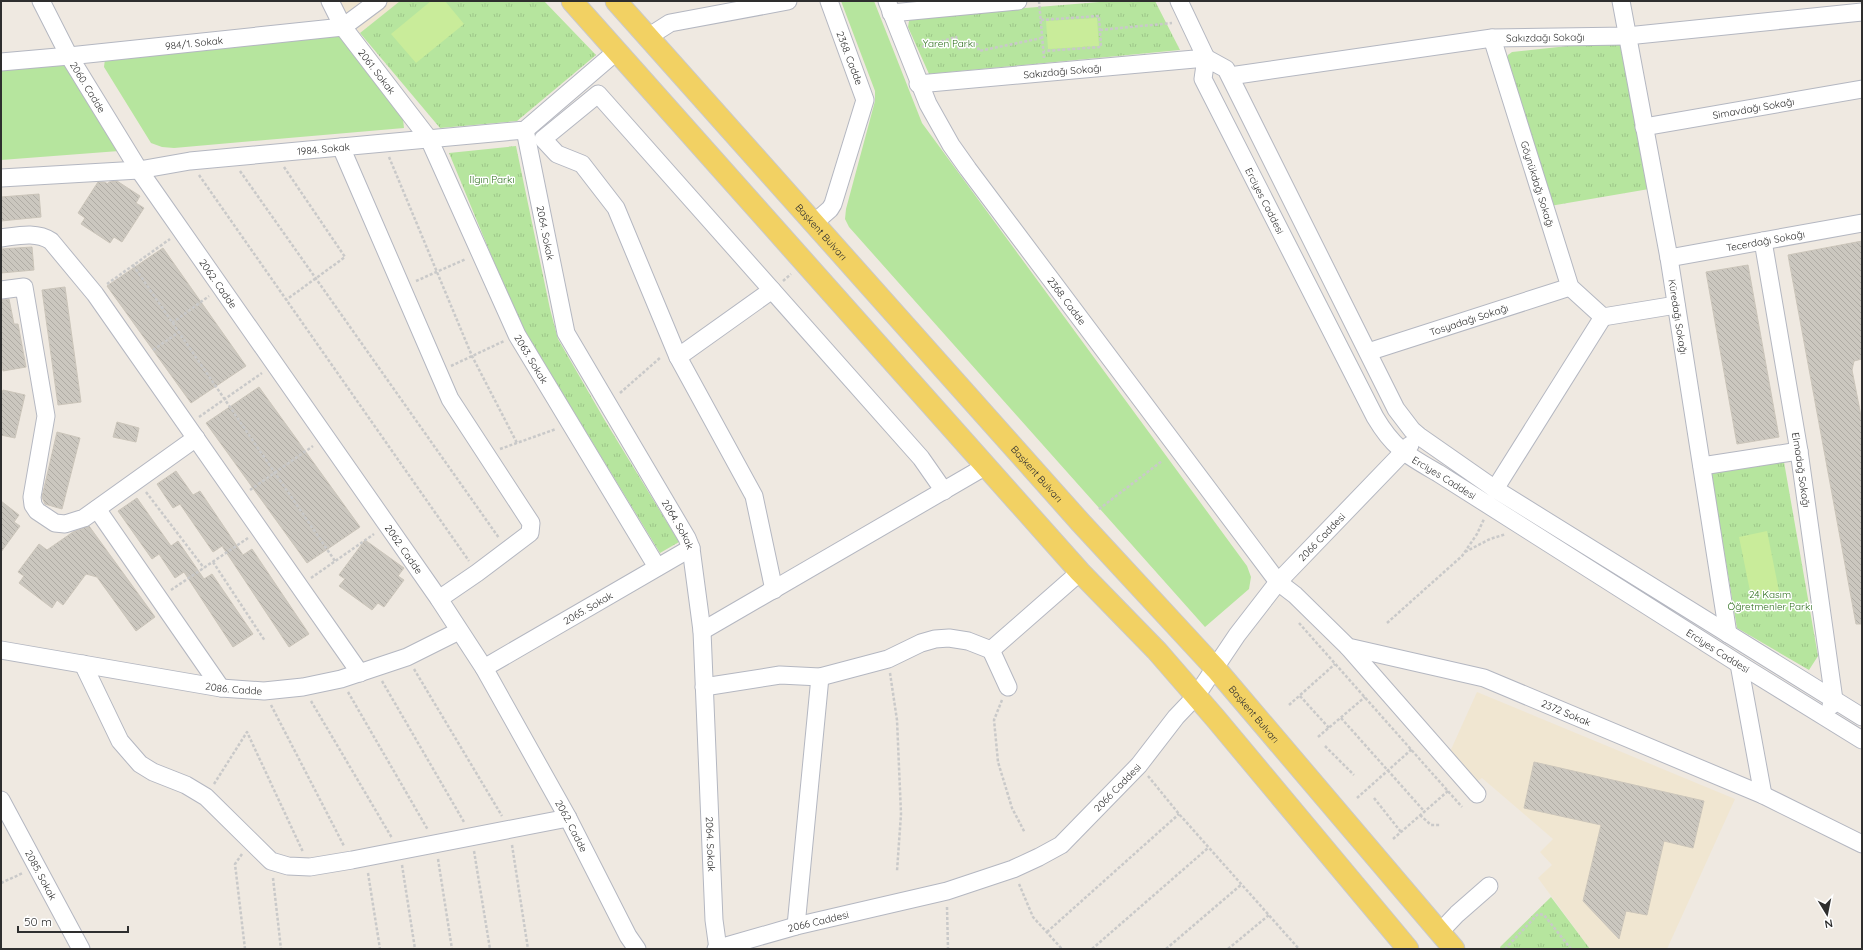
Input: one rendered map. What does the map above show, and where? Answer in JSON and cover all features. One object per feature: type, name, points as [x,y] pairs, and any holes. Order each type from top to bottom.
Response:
[{"type":"main road","points":[[572,1],[1080,572],[1158,651],[1408,949]]},
{"type":"main road","name":"Başkent Bulvarı","points":[[616,1],[1081,523],[1216,669],[1454,949]]},
{"type":"street","name":"2060. Cadde","points":[[41,1],[69,56],[139,170]]},
{"type":"street","name":"2061. Sokak","points":[[330,1],[343,27],[429,139]]},
{"type":"street","points":[[343,27],[378,1]]},
{"type":"street","points":[[648,37],[670,23],[788,1]]},
{"type":"street","name":"2368. Cadde","points":[[814,223],[830,209],[833,204],[865,100],[829,1]]},
{"type":"street","points":[[889,7],[1018,1]]},
{"type":"street","name":"Küredağı Sokağı","points":[[1621,1],[1669,258],[1728,634]]},
{"type":"street","points":[[1184,2],[1189,21],[1206,58]]},
{"type":"street","name":"2368. Cadde","points":[[889,7],[918,84],[940,127],[968,169],[1278,582]]},
{"type":"street","name":"Sakızdağı Sokağı","points":[[1230,76],[1492,38],[1627,36],[1862,12]]},
{"type":"street","name":"984/1. Sokak","points":[[1,62],[343,27]]},
{"type":"street","name":"Göynükdağı Sokağı","points":[[1492,38],[1570,287],[1602,317]]},
{"type":"street","points":[[525,130],[617,52]]},
{"type":"street","name":"Sakızdağı Sokağı","points":[[918,84],[1206,58]]},
{"type":"street","name":"Erciyes Caddesi","points":[[1862,717],[1495,489],[1412,430],[1396,409],[1230,76],[1226,69],[1206,58],[1203,79],[1385,434],[1403,452],[1862,740]]},
{"type":"street","name":"Simavdağı Sokağı","points":[[1644,127],[1862,89]]},
{"type":"street","points":[[774,590],[754,496],[675,351],[616,208],[582,164],[557,154],[543,139],[598,94],[921,458],[944,491]]},
{"type":"street","name":"1984. Sokak","points":[[1,178],[139,170],[190,161],[525,130]]},
{"type":"street","name":"2064. Sokak","points":[[525,130],[564,328],[568,338],[687,538],[690,548],[702,631],[714,920],[717,949]]},
{"type":"street","name":"2063. Sokak","points":[[429,139],[518,335],[657,567]]},
{"type":"street","points":[[341,147],[450,399],[531,523],[530,533],[477,573],[439,599]]},
{"type":"street","name":"2062. Cadde","points":[[139,170],[386,526],[439,599],[484,668],[568,818],[628,936],[637,949]]},
{"type":"street","name":"Tecerdağı Sokağı","points":[[1669,258],[1862,223]]},
{"type":"street","points":[[1,238],[35,235],[44,236],[51,241],[95,294],[300,586],[367,670]]},
{"type":"street","name":"Elmadağ Sokağı","points":[[1763,241],[1799,451],[1834,700]]},
{"type":"street","points":[[1,290],[24,287],[46,416],[32,497],[33,505],[44,517],[55,523],[65,524],[84,518],[137,480],[191,432]]},
{"type":"street","name":"Tosyadağı Sokağı","points":[[1368,352],[1570,287]]},
{"type":"street","points":[[675,351],[772,290]]},
{"type":"street","points":[[1495,489],[1602,317],[1676,305]]},
{"type":"street","name":"2066 Caddesi","points":[[717,949],[796,926],[947,891],[1013,869],[1061,845],[1139,765],[1176,717],[1196,696],[1216,669],[1237,635],[1278,582],[1419,436]]},
{"type":"street","points":[[1702,466],[1799,451]]},
{"type":"street","points":[[702,631],[986,466]]},
{"type":"street","points":[[97,508],[221,688]]},
{"type":"street","name":"2065. Sokak","points":[[484,668],[690,548]]},
{"type":"street","points":[[992,650],[1080,572]]},
{"type":"street","points":[[1278,582],[1295,595],[1348,647],[1477,794]]},
{"type":"street","name":"2086. Cadde","points":[[1,650],[221,688],[264,691],[303,687],[341,679],[407,657],[459,631]]},
{"type":"street","points":[[704,687],[780,675],[820,678],[888,659],[921,643],[935,639],[949,638],[968,641],[992,650],[1008,687]]},
{"type":"street","name":"2372 Sokak","points":[[1348,647],[1484,678],[1763,795],[1862,844]]},
{"type":"street","points":[[83,664],[120,741],[128,752],[140,764],[153,772],[186,785],[206,797],[270,861],[288,866],[310,867],[359,859],[509,828],[568,818]]},
{"type":"street","points":[[1739,664],[1763,795]]},
{"type":"street","points":[[796,926],[820,678]]},
{"type":"street","points":[[1824,717],[1834,700]]},
{"type":"street","name":"2085. Sokak","points":[[1,800],[80,949]]},
{"type":"street","points":[[1439,933],[1457,914],[1489,886]]},
{"type":"path","points":[[1039,1],[1046,73]]},
{"type":"path","points":[[1041,20],[1099,16],[1101,47],[1044,51]]},
{"type":"path","points":[[1100,30],[1189,21]]},
{"type":"path","points":[[906,51],[956,37],[959,50],[977,44],[979,51],[1042,38]]},
{"type":"path","points":[[384,143],[472,356],[517,443]]},
{"type":"path","points":[[275,153],[345,257],[286,300]]},
{"type":"path","points":[[231,158],[508,550]]},
{"type":"path","points":[[190,161],[477,573]]},
{"type":"path","points":[[95,294],[181,230]]},
{"type":"path","points":[[402,287],[481,253]]},
{"type":"path","points":[[772,290],[804,262]]},
{"type":"path","points":[[133,265],[335,561]]},
{"type":"path","points":[[172,323],[220,288]]},
{"type":"path","points":[[140,359],[179,332]]},
{"type":"path","points":[[439,372],[518,335]]},
{"type":"path","points":[[608,404],[675,351]]},
{"type":"path","points":[[191,432],[224,399],[274,365]]},
{"type":"path","points":[[486,454],[571,424]]},
{"type":"path","points":[[238,498],[325,437]]},
{"type":"path","points":[[1099,509],[1162,462]]},
{"type":"path","points":[[137,480],[204,568]]},
{"type":"path","points":[[1387,622],[1465,552],[1477,534],[1485,517]]},
{"type":"path","points":[[300,586],[386,526]]},
{"type":"path","points":[[159,598],[260,530]]},
{"type":"path","points":[[1465,552],[1490,539],[1511,533]]},
{"type":"path","points":[[213,562],[265,641]]},
{"type":"path","points":[[1301,625],[1462,807]]},
{"type":"path","points":[[407,657],[509,828],[528,949]]},
{"type":"path","points":[[888,659],[897,720],[901,814],[897,871]]},
{"type":"path","points":[[1289,705],[1335,664]]},
{"type":"path","points":[[367,670],[472,836],[490,949]]},
{"type":"path","points":[[341,679],[435,844],[452,949]]},
{"type":"path","points":[[303,687],[400,851],[415,949]]},
{"type":"path","points":[[1008,687],[994,720],[998,762],[1012,808],[1025,833]]},
{"type":"path","points":[[264,691],[359,859],[380,949]]},
{"type":"path","points":[[1300,696],[1329,728]]},
{"type":"path","points":[[1318,737],[1365,697]]},
{"type":"path","points":[[1341,718],[1424,811]]},
{"type":"path","points":[[206,797],[247,732],[310,867]]},
{"type":"path","points":[[1357,798],[1415,745]]},
{"type":"path","points":[[1325,746],[1354,775]]},
{"type":"path","points":[[1139,765],[1208,848],[1299,949]]},
{"type":"path","points":[[1393,839],[1448,791]]},
{"type":"path","points":[[1374,798],[1401,832]]},
{"type":"path","points":[[1047,932],[1179,814]]},
{"type":"path","points":[[1420,814],[1430,825],[1441,825]]},
{"type":"path","points":[[244,949],[235,864],[250,842]]},
{"type":"path","points":[[1092,949],[1208,848]]},
{"type":"path","points":[[270,861],[281,949]]},
{"type":"path","points":[[1,884],[37,867]]},
{"type":"path","points":[[1013,869],[1034,917],[1062,949]]},
{"type":"path","points":[[1166,949],[1242,884]]},
{"type":"path","points":[[947,891],[948,949]]},
{"type":"path","points":[[1505,949],[1538,914],[1544,915],[1571,949]]},
{"type":"path","points":[[1228,949],[1269,915]]},
{"type":"shaded area","points":[[340,1],[400,1],[360,33],[348,18]]},
{"type":"shaded area","points":[[1477,692],[1735,799],[1667,949],[1590,949],[1538,878],[1552,865],[1540,852],[1553,839],[1482,778],[1473,784],[1449,754]]},
{"type":"green space","points":[[400,1],[544,1],[596,55],[517,121],[440,128],[360,33]]},
{"type":"green space","points":[[431,1],[445,1],[464,24],[416,63],[391,34]]},
{"type":"green space","points":[[841,1],[874,1],[922,123],[1247,566],[1251,577],[1249,589],[1205,627],[849,227],[845,219],[846,209],[875,101],[875,91]]},
{"type":"green space","name":"Yaren Parkı","points":[[1112,1],[1155,1],[1180,50],[929,74],[908,27],[909,21],[915,17]]},
{"type":"green space","points":[[1097,18],[1099,46],[1048,49],[1046,21]]},
{"type":"green space","points":[[340,33],[403,119],[404,128],[174,148],[162,147],[151,143],[104,67],[105,59]]},
{"type":"green space","points":[[1614,41],[1622,46],[1649,189],[1550,206],[1507,59],[1508,55],[1512,52]]},
{"type":"green space","points":[[64,59],[119,151],[1,160],[1,61]]},
{"type":"green space","name":"Ilgın Parkı","points":[[516,146],[550,309],[558,339],[604,419],[679,542],[660,553],[525,332],[510,301],[449,153]]},
{"type":"green space","name":"24 Kasım Öğretmenler Parkı","points":[[1784,462],[1818,656],[1809,670],[1737,628],[1711,473]]},
{"type":"green space","points":[[1767,531],[1779,591],[1751,596],[1739,537]]},
{"type":"green space","points":[[1551,897],[1590,949],[1501,949],[1500,947]]},
{"type":"building","points":[[117,181],[140,196],[136,203],[144,208],[122,242],[114,237],[110,243],[81,224],[85,218],[78,213],[98,182],[108,184],[109,182]]},
{"type":"building","points":[[39,194],[41,217],[1,221],[1,197]]},
{"type":"building","points":[[1862,241],[1862,359],[1854,361],[1852,370],[1862,421],[1862,624],[1856,624],[1788,255]]},
{"type":"building","points":[[32,247],[34,270],[1,273],[1,249]]},
{"type":"building","points":[[163,248],[246,366],[191,403],[107,286]]},
{"type":"building","points":[[1748,265],[1779,437],[1737,444],[1706,272]]},
{"type":"building","points":[[65,287],[81,402],[58,405],[42,290]]},
{"type":"building","points":[[9,299],[14,324],[18,324],[26,367],[3,371],[1,359],[1,300]]},
{"type":"building","points":[[259,387],[360,527],[307,563],[206,423]]},
{"type":"building","points":[[3,390],[25,395],[15,438],[1,435],[1,396]]},
{"type":"building","points":[[117,422],[139,428],[136,442],[113,437]]},
{"type":"building","points":[[57,432],[80,438],[62,509],[45,504],[42,497]]},
{"type":"building","points":[[176,471],[193,495],[200,491],[243,555],[252,549],[309,634],[289,647],[222,546],[213,552],[180,504],[173,508],[157,484]]},
{"type":"building","points":[[137,498],[171,546],[178,541],[204,579],[212,574],[253,634],[233,647],[184,572],[175,578],[159,554],[152,559],[118,511]]},
{"type":"building","points":[[1,501],[19,515],[14,522],[20,526],[1,552]]},
{"type":"building","points":[[89,526],[155,617],[136,631],[97,577],[86,574],[63,605],[57,600],[52,608],[19,583],[24,576],[18,572],[39,544],[47,550],[73,532]]},
{"type":"building","points":[[365,540],[404,568],[398,576],[404,580],[384,607],[378,603],[372,610],[339,586],[345,579],[339,575]]},
{"type":"building","points":[[1534,762],[1704,801],[1693,848],[1664,841],[1647,915],[1626,911],[1619,939],[1583,901],[1601,825],[1524,808]]}]
